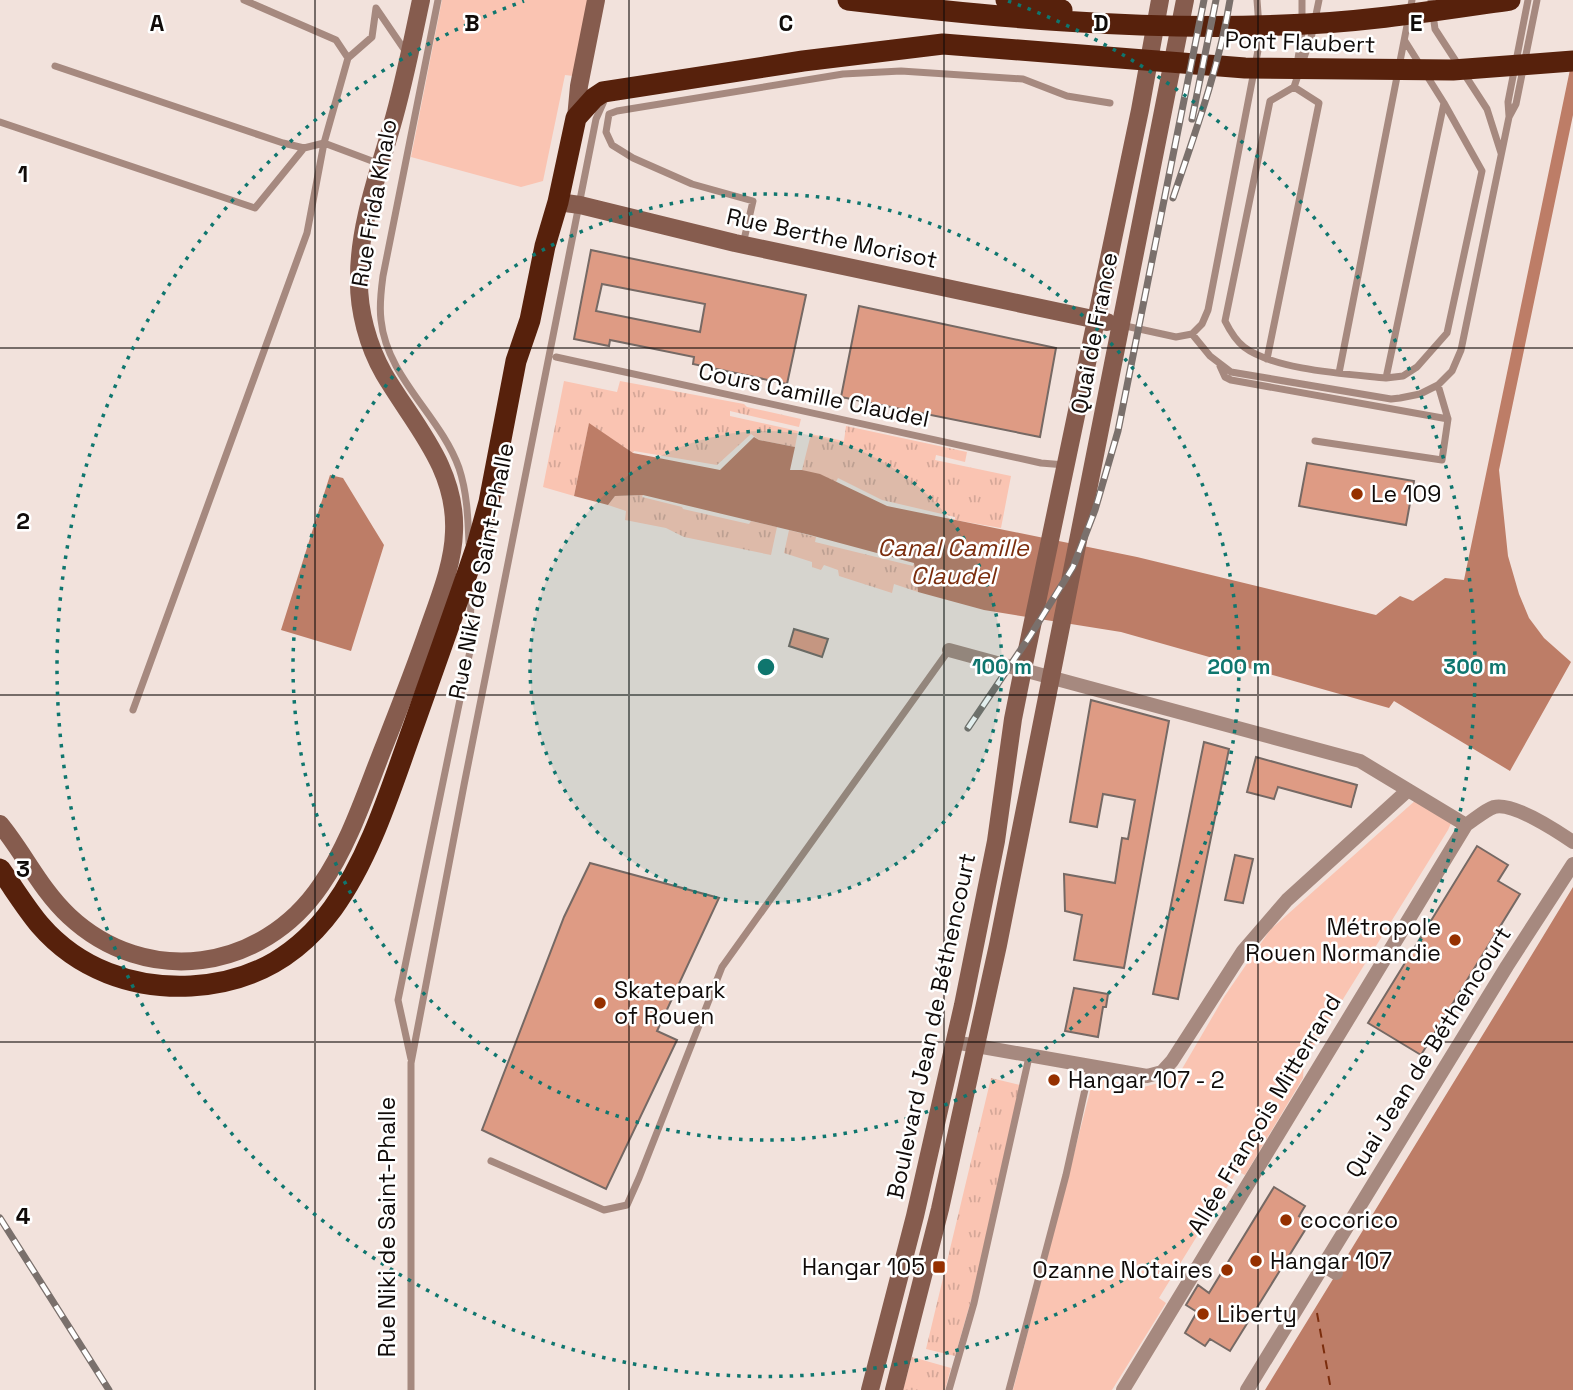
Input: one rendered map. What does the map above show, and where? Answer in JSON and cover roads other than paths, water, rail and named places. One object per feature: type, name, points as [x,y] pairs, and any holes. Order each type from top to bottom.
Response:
[{"type":"highway","points":[[848,0],[1045,21],[1107,23]]},
{"type":"highway","points":[[1006,0],[1107,23]]},
{"type":"highway","name":"Pont Flaubert","points":[[1107,23],[1185,27],[1285,25],[1353,20],[1510,0]]},
{"type":"highway","name":"Pont Flaubert","points":[[610,91],[803,61],[943,44],[1245,68],[1350,71],[1453,70],[1573,61]]},
{"type":"highway","points":[[0,869],[40,925],[60,946],[111,976],[172,987],[205,985],[256,972],[293,951],[338,903],[368,850],[470,564],[489,502],[516,361],[530,320],[576,118],[594,98],[610,91]]},
{"type":"main road","name":"Rue Frida Khalo","points":[[0,824],[46,891],[85,929],[131,953],[172,962],[198,962],[224,957],[271,935],[309,901],[347,839],[440,598],[451,558],[454,531],[444,470],[383,372],[369,342],[361,308],[359,278],[361,249],[421,0]]},
{"type":"main road","points":[[576,118],[579,86],[596,0]]},
{"type":"main road","name":"Quai de France","points":[[1023,669],[1140,110],[1160,0]]},
{"type":"main road","name":"Quai de France","points":[[1052,676],[1185,0]]},
{"type":"main road","name":"Rue Berthe Morisot","points":[[558,202],[1121,325]]},
{"type":"main road","name":"Boulevard Jean de Béthencourt","points":[[870,1390],[915,1216],[954,1042],[996,841],[1013,719],[1023,669]]},
{"type":"main road","name":"Boulevard Jean de Béthencourt","points":[[894,1390],[940,1209],[1052,676]]},
{"type":"street","points":[[949,650],[1360,761],[1466,825],[1494,807],[1510,808],[1547,825],[1573,842]]},
{"type":"street","points":[[954,1042],[1147,1076],[1162,1072],[1184,1046],[1243,951],[1287,900],[1407,791]]},
{"type":"street","name":"Allée François Mitterrand","points":[[1123,1390],[1466,825]]},
{"type":"street","name":"Quai Jean de Béthencourt","points":[[1247,1390],[1573,864]]},
{"type":"street","points":[[1323,1265],[1336,1273]]},
{"type":"lane","points":[[244,0],[336,40],[348,58]]},
{"type":"lane","name":"Rue Frida Khalo","points":[[438,0],[383,276],[381,322],[403,379],[443,436],[459,468],[466,496],[470,564]]},
{"type":"lane","points":[[1121,325],[1176,337],[1192,334],[1202,324],[1208,310],[1260,40],[1257,0]]},
{"type":"lane","points":[[1294,87],[1302,33],[1303,0]]},
{"type":"lane","points":[[1319,0],[1312,34],[1294,87],[1270,102],[1225,321],[1239,342],[1267,359],[1339,373],[1386,378],[1403,376],[1430,355],[1447,333],[1482,171],[1405,41]]},
{"type":"lane","points":[[1339,373],[1412,0]]},
{"type":"lane","points":[[1431,0],[1436,29],[1487,109],[1502,156]]},
{"type":"lane","points":[[1192,334],[1220,365],[1231,372],[1391,399],[1420,394],[1438,384],[1452,371],[1461,350],[1502,156],[1509,117],[1508,102],[1528,0]]},
{"type":"lane","points":[[1509,117],[1516,104],[1537,0]]},
{"type":"lane","points":[[133,710],[307,233],[324,143],[348,58],[372,37],[376,8],[408,55]]},
{"type":"lane","points":[[55,66],[283,144],[304,148],[324,143],[380,164]]},
{"type":"lane","points":[[743,244],[753,201],[692,184],[633,158],[612,145],[606,132],[609,114],[843,74],[901,71],[1023,79],[1067,96],[1110,103]]},
{"type":"lane","points":[[1267,359],[1319,103],[1294,87]]},
{"type":"lane","name":"Rue Niki de Saint-Phalle","points":[[411,1390],[411,1063],[596,120],[610,91]]},
{"type":"lane","points":[[1386,378],[1444,103]]},
{"type":"lane","points":[[0,122],[255,208],[304,148]]},
{"type":"lane","name":"Cours Camille Claudel","points":[[556,358],[1041,463],[1066,465]]},
{"type":"lane","points":[[1220,365],[1224,377],[1231,380],[1448,419]]},
{"type":"lane","points":[[1315,441],[1442,460],[1448,419],[1438,384]]},
{"type":"lane","name":"Rue Niki de Saint-Phalle","points":[[411,1063],[398,1000],[470,651],[470,564]]},
{"type":"lane","points":[[491,1161],[604,1210],[627,1205],[722,967],[949,650]]},
{"type":"lane","points":[[949,1390],[976,1291],[1029,1056]]},
{"type":"lane","points":[[1009,1390],[1066,1175],[1090,1067]]},
{"type":"water","name":"Canal Camille Claudel","points":[[1573,55],[1573,115],[1499,470],[1508,556],[1519,594],[1529,618],[1544,638],[1571,662],[1510,771],[1394,701],[1389,708],[1121,632],[984,610],[918,592],[914,563],[810,535],[643,495],[615,496],[608,505],[574,496],[589,423],[633,453],[720,470],[754,437],[795,447],[790,470],[820,474],[887,506],[1137,557],[1376,615],[1400,596],[1413,601],[1445,578],[1464,580]]},
{"type":"water","points":[[330,475],[343,478],[384,545],[351,651],[281,630]]},
{"type":"water","points":[[1573,887],[1573,1390],[1265,1390],[1539,943]]},
{"type":"railway","points":[[968,728],[1073,567],[1095,510],[1118,431],[1204,0]]},
{"type":"railway","points":[[1192,119],[1216,0]]},
{"type":"railway","points":[[1173,198],[1213,75],[1230,0]]},
{"type":"railway","points":[[0,1218],[109,1390]]},
{"type":"place","name":"Le 109","points":[[1357,494]]},
{"type":"place","name":"Métropole Rouen Normandie","points":[[1455,940]]},
{"type":"place","name":"Skatepark of Rouen","points":[[600,1003]]},
{"type":"place","name":"Hangar 107 - 2","points":[[1054,1080]]},
{"type":"place","name":"cocorico","points":[[1286,1220]]},
{"type":"place","name":"Hangar 107","points":[[1256,1261]]},
{"type":"place","name":"Hangar 105","points":[[939,1267]]},
{"type":"place","name":"Ozanne Notaires","points":[[1227,1270]]},
{"type":"place","name":"Liberty","points":[[1203,1314]]}]
